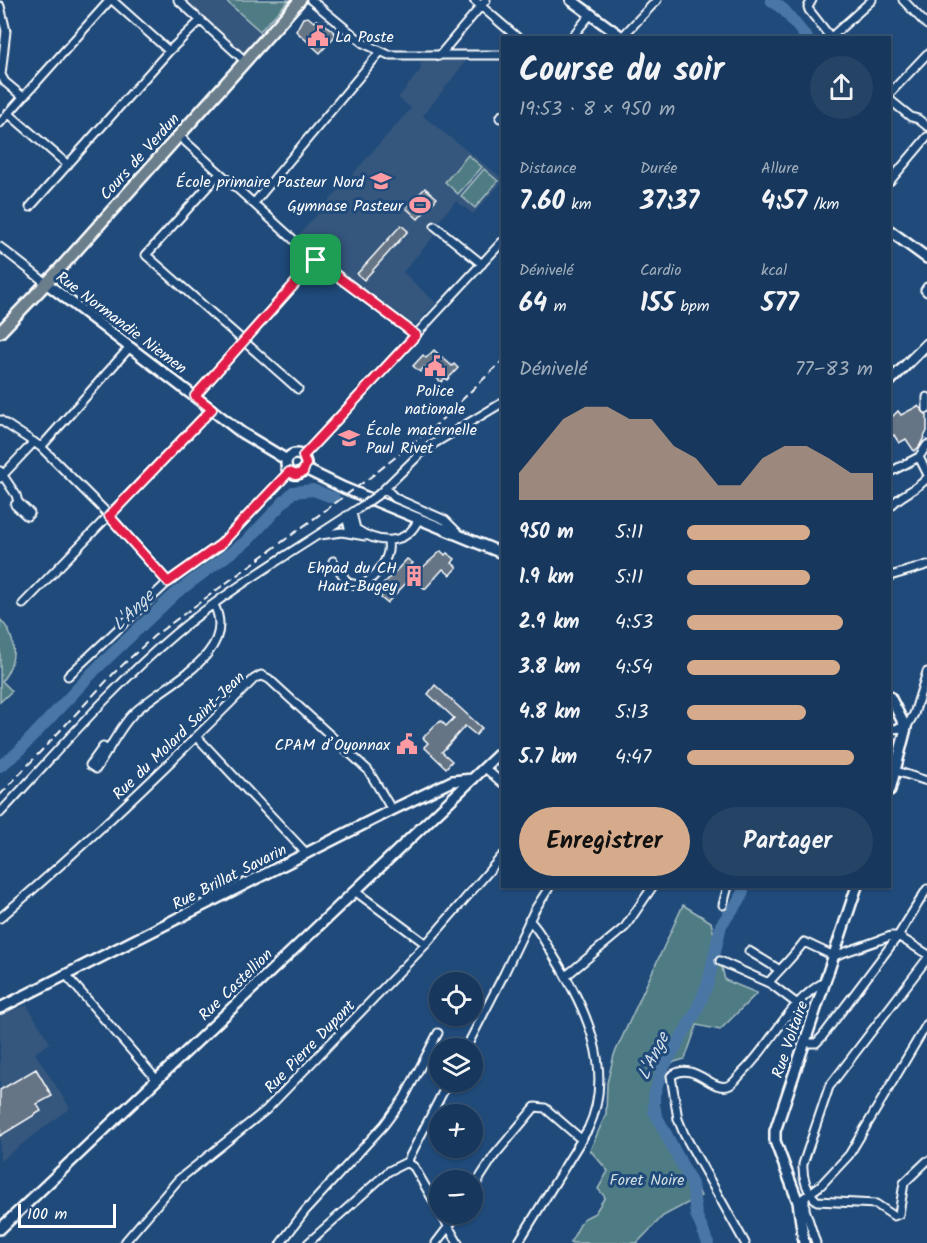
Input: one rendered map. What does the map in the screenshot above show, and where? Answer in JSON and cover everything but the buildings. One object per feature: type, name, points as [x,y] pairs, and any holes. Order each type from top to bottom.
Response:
[{"type":"main road","name":"Cours de Verdun","points":[[0,332],[300,0]]},
{"type":"main road","points":[[571,0],[621,36]]},
{"type":"main road","points":[[891,236],[927,258]]},
{"type":"main road","name":"Rue Normandie Niemen","points":[[46,283],[251,439],[286,460]]},
{"type":"main road","points":[[891,380],[927,344]]},
{"type":"main road","points":[[294,454],[303,456],[306,461],[305,470],[299,474],[289,472],[286,460],[294,454]]},
{"type":"main road","points":[[305,470],[501,553]]},
{"type":"main road","points":[[891,699],[906,728],[891,787]]},
{"type":"main road","points":[[488,765],[501,752]]},
{"type":"main road","points":[[488,765],[501,757]]},
{"type":"main road","name":"Rue Castellion","points":[[0,1229],[488,765]]},
{"type":"main road","name":"Rue Brillat Savarin","points":[[0,1008],[392,810],[452,781],[473,779]]},
{"type":"main road","name":"Rue Voltaire","points":[[804,1243],[804,1198],[775,1141],[775,1131],[856,888]]},
{"type":"street","points":[[0,123],[111,0],[169,51]]},
{"type":"street","points":[[178,0],[244,60]]},
{"type":"street","points":[[311,0],[363,43],[380,52],[401,57],[501,55]]},
{"type":"street","points":[[474,0],[483,3],[516,36]]},
{"type":"street","points":[[623,36],[657,0]]},
{"type":"street","points":[[812,0],[808,7],[809,10],[830,36]]},
{"type":"street","points":[[832,36],[872,0]]},
{"type":"street","points":[[903,0],[927,25]]},
{"type":"street","points":[[439,56],[483,3]]},
{"type":"street","points":[[0,6],[6,31],[0,70],[1,80],[23,97]]},
{"type":"street","points":[[573,36],[591,14]]},
{"type":"street","points":[[30,207],[169,51],[201,20]]},
{"type":"street","points":[[254,203],[380,52]]},
{"type":"street","points":[[891,92],[927,54]]},
{"type":"street","points":[[891,101],[927,126]]},
{"type":"street","points":[[8,113],[68,165]]},
{"type":"street","points":[[177,135],[316,260],[416,335]]},
{"type":"street","points":[[891,181],[927,137]]},
{"type":"street","points":[[220,173],[146,255],[298,389]]},
{"type":"street","points":[[435,226],[482,264]]},
{"type":"street","points":[[303,456],[501,243]]},
{"type":"street","name":"Rue Normandie Niemen","points":[[0,247],[46,283]]},
{"type":"street","points":[[195,396],[316,260]]},
{"type":"street","points":[[927,287],[925,290],[927,292]]},
{"type":"street","points":[[41,447],[130,347]]},
{"type":"street","points":[[927,396],[927,409]]},
{"type":"street","points":[[0,813],[148,658],[214,605],[386,489],[395,477],[425,449],[501,404]]},
{"type":"street","points":[[23,604],[212,409]]},
{"type":"street","points":[[0,420],[41,447],[109,516],[168,582]]},
{"type":"street","points":[[18,502],[1,475],[34,442]]},
{"type":"street","points":[[891,471],[919,457],[927,445]]},
{"type":"street","points":[[919,457],[927,472]]},
{"type":"street","points":[[68,676],[168,582],[220,545],[289,472]]},
{"type":"street","points":[[891,506],[897,499],[920,487],[927,478]]},
{"type":"street","points":[[386,489],[395,498],[445,520],[460,535]]},
{"type":"street","points":[[349,514],[349,528],[358,535]]},
{"type":"street","points":[[349,514],[356,529],[370,538]]},
{"type":"street","points":[[314,537],[337,532],[388,542],[411,530],[419,518]]},
{"type":"street","points":[[333,561],[348,583],[362,586],[374,576],[385,559],[389,549],[388,542]]},
{"type":"street","points":[[891,576],[927,565]]},
{"type":"street","points":[[108,751],[141,706],[184,676],[214,644],[220,628],[214,605]]},
{"type":"street","points":[[891,729],[906,728],[914,714],[927,672]]},
{"type":"street","name":"Rue du Molard Saint-Jean","points":[[0,918],[67,861],[197,737],[254,679],[261,675],[265,676],[368,770],[392,810]]},
{"type":"street","points":[[197,737],[306,854]]},
{"type":"street","points":[[488,765],[501,782]]},
{"type":"street","points":[[896,771],[927,781]]},
{"type":"street","name":"Rue Pierre Dupont","points":[[124,1243],[178,1180],[266,1110],[426,944],[501,857]]},
{"type":"street","points":[[471,1038],[529,920],[549,888]]},
{"type":"street","points":[[566,975],[625,927],[652,888]]},
{"type":"street","points":[[723,905],[727,888]]},
{"type":"street","points":[[804,1043],[811,1044],[818,1041],[898,936],[927,889]]},
{"type":"street","points":[[356,892],[426,944]]},
{"type":"street","points":[[518,1243],[582,1140],[593,1119],[598,1100],[599,1063],[594,1039],[566,975],[529,920]]},
{"type":"street","points":[[769,982],[780,969],[788,964],[804,942],[834,956],[847,953],[880,938],[898,936],[927,954]]},
{"type":"street","points":[[749,951],[780,969]]},
{"type":"street","points":[[816,1243],[804,1198],[802,1164],[829,1087],[927,959]]},
{"type":"street","points":[[720,961],[769,982],[796,1003]]},
{"type":"street","points":[[66,975],[157,1080]]},
{"type":"street","points":[[745,1243],[684,1134],[678,1119],[671,1076],[678,1071],[690,1070],[722,1086],[730,1085],[749,1066],[796,1003],[813,988],[826,981]]},
{"type":"street","points":[[804,1198],[831,1176],[849,1155],[927,1024]]},
{"type":"street","points":[[281,1243],[305,1211],[384,1125],[404,1098],[438,1033]]},
{"type":"street","points":[[308,1243],[389,1171],[407,1162],[443,1092]]},
{"type":"street","points":[[483,1173],[494,1156],[535,1107],[545,1108],[582,1140]]},
{"type":"street","points":[[804,1198],[819,1202],[880,1205],[891,1215],[897,1215],[901,1209],[904,1184],[927,1161]]},
{"type":"street","points":[[407,1162],[414,1167],[429,1194]]},
{"type":"street","points":[[447,1224],[458,1243]]},
{"type":"street","points":[[436,1243],[451,1224]]},
{"type":"shaded area","points":[[184,0],[293,0],[247,56]]},
{"type":"shaded area","points":[[466,61],[423,116],[501,177],[501,183],[473,214],[456,201],[431,230],[436,234],[403,272],[436,303],[417,323],[410,323],[298,236],[411,108],[398,98],[421,69],[420,62]]},
{"type":"shaded area","points":[[27,1005],[50,1043],[35,1053],[70,1108],[0,1161],[0,1015]]},
{"type":"green space","points":[[225,0],[289,0],[260,31]]},
{"type":"green space","points":[[468,155],[482,167],[458,194],[445,182]]},
{"type":"green space","points":[[484,169],[498,181],[475,208],[461,196]]},
{"type":"green space","points":[[0,619],[10,634],[13,658],[2,681],[12,691],[0,702]]},
{"type":"green space","name":"Foret Noire","points":[[683,905],[711,922],[725,980],[757,993],[720,1030],[697,1025],[685,1059],[671,1063],[658,1090],[660,1113],[701,1196],[663,1216],[637,1243],[570,1243],[583,1219],[595,1213],[605,1197],[598,1189],[608,1171],[590,1150],[606,1114],[607,1083],[614,1055]]},
{"type":"waterway","points":[[771,0],[784,10],[805,36]]},
{"type":"waterway","name":"L'Ange","points":[[0,766],[17,753],[95,670],[176,593],[248,540],[293,492],[313,490],[334,498]]},
{"type":"waterway","name":"L'Ange","points":[[708,1243],[696,1214],[692,1184],[654,1111],[654,1095],[662,1070],[696,1012],[708,983],[721,925],[741,898],[744,888]]},
{"type":"railway","points":[[0,795],[114,673],[154,636],[372,476],[437,424],[501,362]]},
{"type":"place","name":"La Poste","points":[[318,36]]},
{"type":"place","name":"École primaire Pasteur Nord","points":[[381,181]]},
{"type":"place","name":"Gymnase Pasteur","points":[[420,205]]},
{"type":"place","name":"Police nationale","points":[[435,366]]},
{"type":"place","name":"École maternelle Paul Rivet","points":[[349,438]]},
{"type":"place","name":"Ehpad du CH Haut-Bugey","points":[[414,576]]},
{"type":"place","name":"CPAM d’Oyonnax","points":[[407,744]]},
{"type":"route","points":[[316,260],[416,335],[303,456],[306,467],[303,472],[296,475],[289,472],[220,545],[168,582],[109,516],[212,409],[195,396],[316,260]]}]
